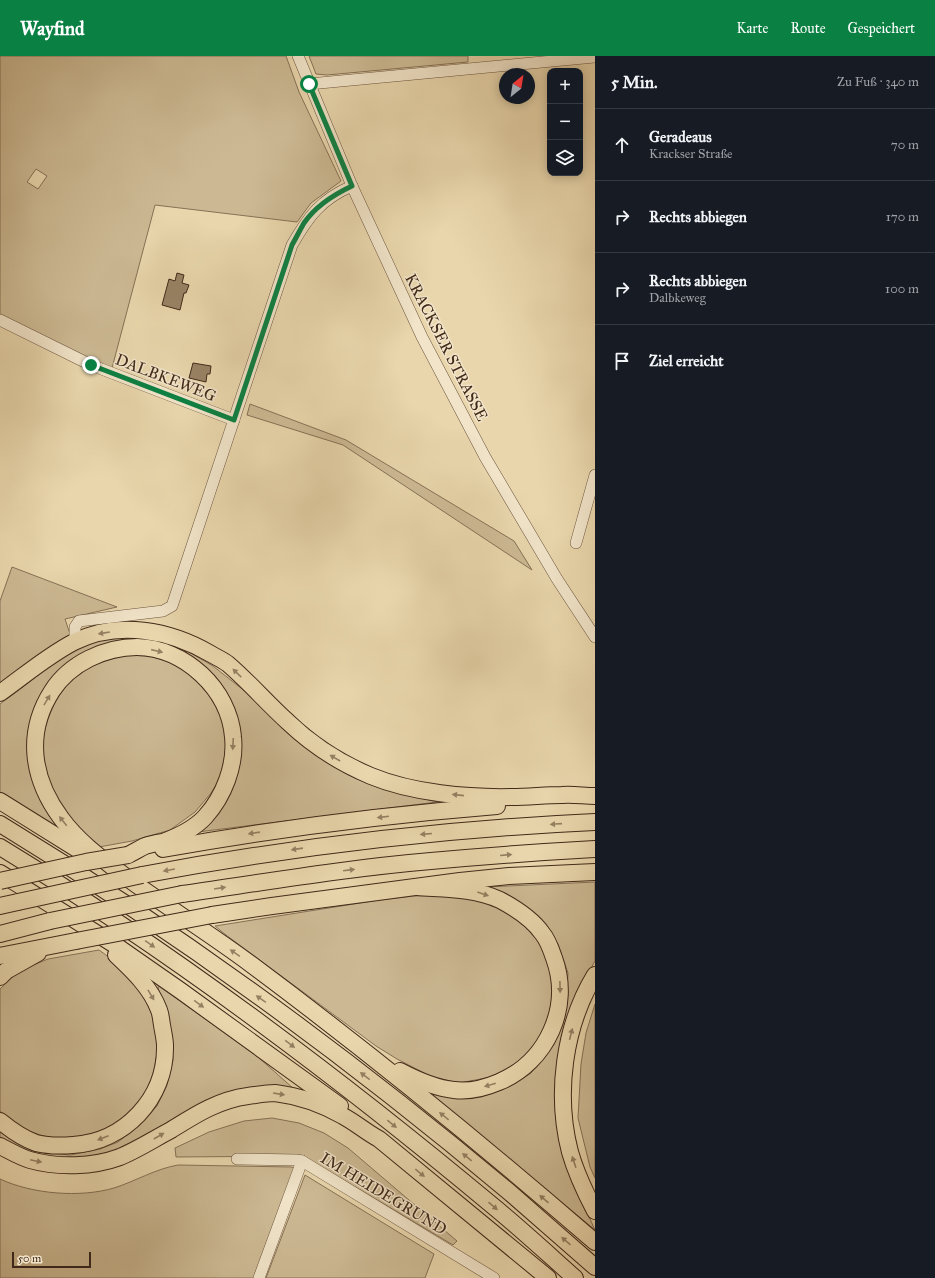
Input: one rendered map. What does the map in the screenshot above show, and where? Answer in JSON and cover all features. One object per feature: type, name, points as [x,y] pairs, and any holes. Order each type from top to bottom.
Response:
[{"type":"highway","points":[[0,693],[53,654],[75,642],[96,634],[120,630],[149,631],[177,637],[203,649],[227,664],[289,723],[330,756],[373,777],[393,783],[436,792],[482,797],[512,798],[564,794],[595,797]]},
{"type":"highway","points":[[128,855],[147,846],[191,830],[205,816],[216,803],[226,785],[231,766],[234,738],[229,717],[221,699],[212,685],[198,670],[179,658],[161,651],[139,647],[116,649],[97,654],[82,663],[68,673],[54,687],[44,706],[37,723],[35,741],[36,761],[40,781],[49,800],[61,818],[76,837],[98,856],[248,962],[356,1043],[517,1175],[595,1242]]},
{"type":"highway","points":[[0,881],[79,864],[252,833],[414,813],[595,797]]},
{"type":"highway","points":[[0,800],[146,891]]},
{"type":"highway","points":[[0,906],[142,875],[244,857],[364,841],[476,829],[595,822]]},
{"type":"highway","points":[[0,824],[53,856],[156,925],[286,1017],[397,1100],[509,1192],[595,1267]]},
{"type":"highway","points":[[0,847],[142,939],[236,1004],[314,1062],[495,1207],[575,1278]]},
{"type":"highway","points":[[0,934],[56,916],[182,894],[340,871],[404,863],[595,849]]},
{"type":"highway","points":[[0,956],[212,915],[272,906],[509,876],[595,872]]},
{"type":"highway","points":[[0,873],[56,916],[114,953],[137,976],[151,994],[159,1010],[165,1046],[164,1063],[153,1096],[143,1110],[130,1123],[116,1133],[88,1143],[61,1146],[37,1143],[16,1134],[0,1121]]},
{"type":"highway","points":[[356,1043],[390,1066],[414,1079],[438,1087],[455,1090],[474,1089],[499,1082],[521,1070],[535,1057],[552,1031],[557,1015],[561,984],[557,966],[550,947],[542,933],[513,907],[498,900],[476,892],[417,887]]},
{"type":"highway","points":[[56,916],[115,945],[294,1072],[368,1128],[379,1140]]},
{"type":"highway","points":[[0,977],[6,971],[21,962],[56,944]]},
{"type":"highway","points":[[595,975],[580,1003],[571,1035],[563,1076],[563,1098],[564,1121],[570,1152],[582,1185],[595,1211]]},
{"type":"highway","points":[[0,1146],[30,1160],[47,1163],[82,1165],[120,1157],[141,1147],[199,1112],[239,1097],[273,1093],[309,1100],[345,1117],[379,1140],[548,1278]]},
{"type":"street","name":"KRACKSER STRASSE","points":[[298,56],[352,186],[422,337],[485,457],[557,579],[595,637]]},
{"type":"street","points":[[309,84],[595,57]]},
{"type":"street","points":[[75,642],[75,627],[79,621],[163,611],[172,606],[292,245],[305,221],[328,199],[340,191],[352,186]]},
{"type":"street","name":"DALBKEWEG","points":[[0,320],[91,365],[234,420]]},
{"type":"street","points":[[576,543],[595,475]]},
{"type":"street","points":[[237,1159],[302,1161]]},
{"type":"street","name":"IM HEIDEGRUND","points":[[259,1278],[302,1161],[494,1278]]},
{"type":"shaded area","points":[[0,56],[286,56],[299,92],[341,181],[311,203],[297,222],[155,205],[112,368],[87,359],[0,318]],"holes":[[[36,169],[47,176],[38,189],[27,182]]]},
{"type":"shaded area","points":[[309,56],[468,56],[468,62],[327,75],[316,74]]},
{"type":"shaded area","points":[[250,404],[346,440],[514,541],[532,570],[343,445],[247,415]]},
{"type":"shaded area","points":[[12,567],[117,607],[65,619],[71,637],[0,684],[0,601]]},
{"type":"shaded area","points":[[118,637],[137,637],[135,641],[57,675],[33,773],[39,797],[62,830],[0,792],[0,704],[57,661],[92,641]]},
{"type":"shaded area","points":[[182,648],[213,666],[251,696],[288,733],[324,760],[349,775],[384,789],[437,802],[198,832],[216,815],[227,800],[235,782],[239,764],[220,687]]},
{"type":"shaded area","points":[[126,655],[150,656],[169,662],[192,675],[210,692],[229,736],[220,779],[211,793],[195,812],[170,830],[132,841],[99,847],[68,816],[58,802],[49,782],[45,767],[43,740],[47,723],[54,705],[58,697],[70,682],[81,672],[93,666]]},
{"type":"shaded area","points":[[595,882],[595,961],[581,986],[570,1011],[571,1177],[595,1230],[426,1091],[449,1097],[481,1097],[509,1087],[531,1073],[554,1044],[566,1010],[568,973],[558,944],[541,919],[518,901],[486,887]]},
{"type":"shaded area","points":[[444,895],[475,900],[499,908],[522,923],[537,939],[548,959],[555,985],[550,1014],[539,1041],[518,1062],[491,1077],[459,1083],[432,1077],[397,1059],[376,1046],[215,926],[379,900],[413,896]]},
{"type":"shaded area","points":[[99,950],[120,967],[130,978],[139,990],[152,1016],[158,1042],[153,1074],[145,1094],[137,1106],[122,1122],[113,1128],[103,1131],[66,1140],[58,1140],[27,1130],[16,1124],[0,1111],[0,989],[19,971],[48,959]]},
{"type":"shaded area","points":[[158,985],[258,1057],[294,1089],[274,1087],[141,1138],[106,1154],[86,1159],[41,1156],[24,1150],[0,1138],[0,1130],[49,1153],[70,1155],[100,1149],[118,1142],[143,1121],[157,1106],[167,1085],[173,1060],[171,1036],[159,995]]},
{"type":"shaded area","points":[[595,1004],[595,1178],[590,1167],[578,1118],[581,1064],[586,1033]]},
{"type":"shaded area","points":[[272,1118],[299,1123],[324,1133],[348,1148],[457,1241],[453,1245],[303,1156],[176,1157],[175,1148],[209,1132],[244,1121]]},
{"type":"shaded area","points":[[178,1165],[292,1167],[295,1169],[254,1278],[0,1278],[0,1179],[41,1191],[71,1194],[86,1193],[114,1188],[161,1169]]},
{"type":"shaded area","points":[[305,1175],[434,1254],[425,1278],[266,1278]]},
{"type":"building","points":[[177,273],[184,275],[182,283],[189,285],[186,293],[184,293],[180,310],[162,305],[169,279],[175,281]]},
{"type":"building","points":[[193,363],[211,366],[210,374],[207,374],[206,382],[189,378]]},
{"type":"route","points":[[91,365],[234,420],[292,245],[305,221],[328,199],[340,191],[352,186],[309,84]]}]
